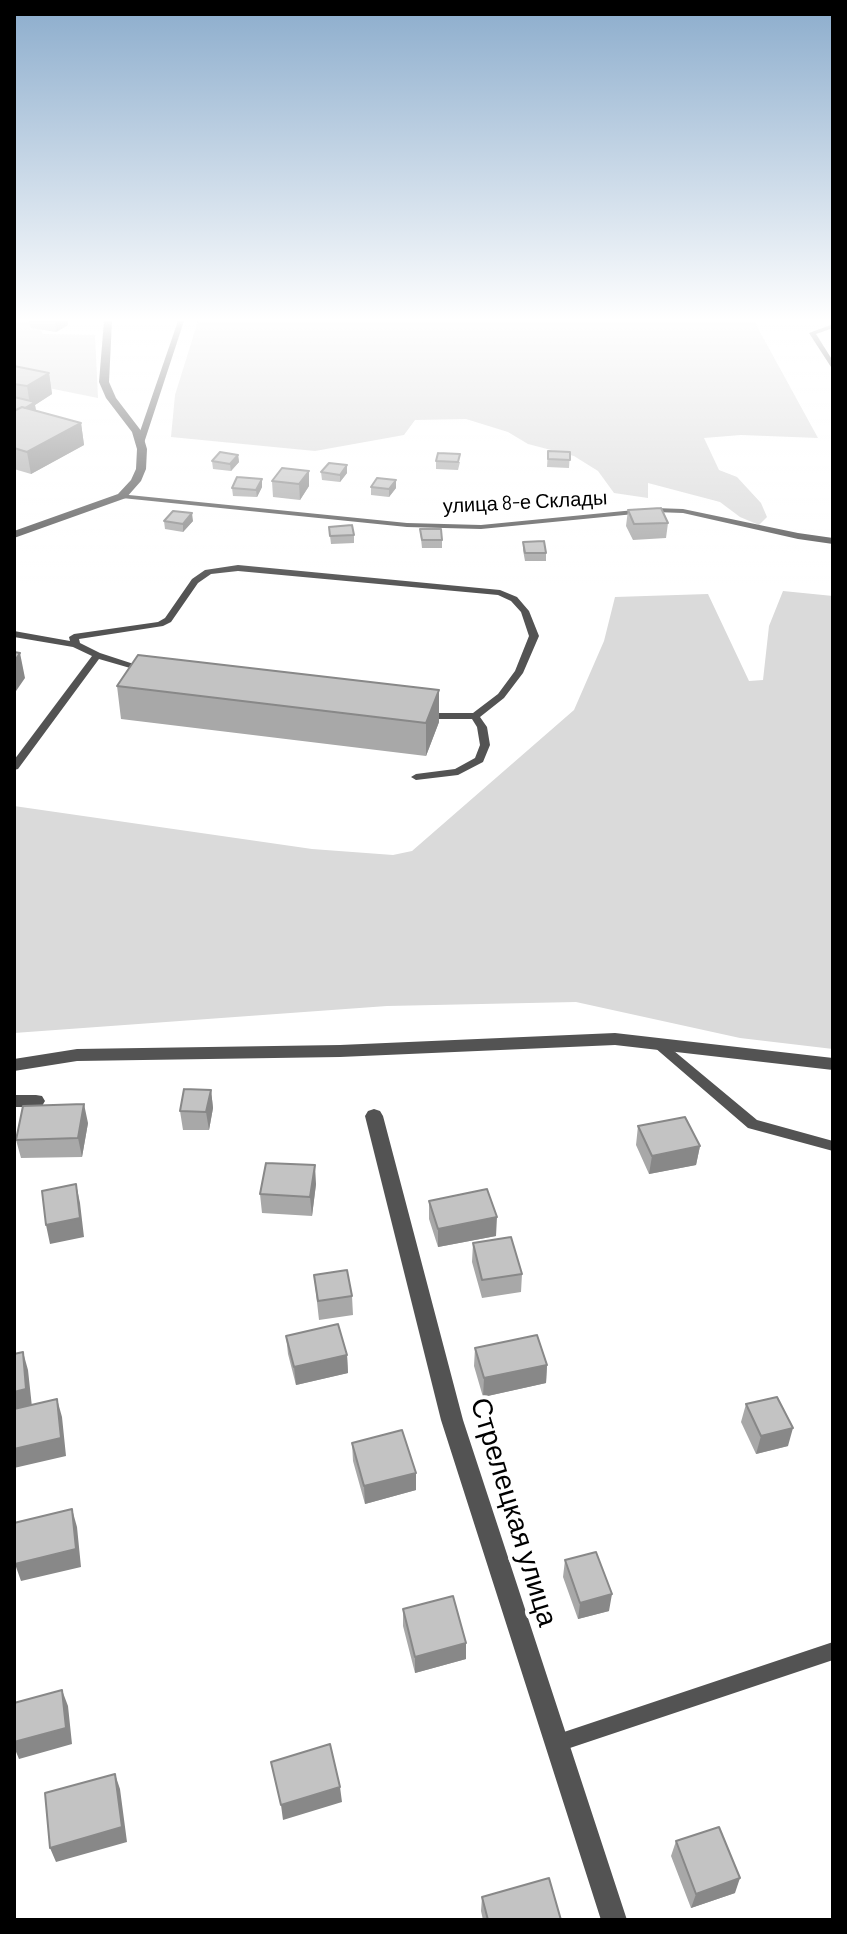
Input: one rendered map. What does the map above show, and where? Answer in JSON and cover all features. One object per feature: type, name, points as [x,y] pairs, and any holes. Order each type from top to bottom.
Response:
[{"type":"street","points":[[14,535],[122,496],[136,481],[141,469],[140,443],[137,432],[121,411]]},
{"type":"street","points":[[14,1065],[77,1055],[340,1051],[615,1039],[833,1064]]},
{"type":"street","points":[[14,1101],[36,1101]]},
{"type":"street","name":"Стрелецкая улица","points":[[374,1116],[452,1420],[614,1920]]},
{"type":"lane","points":[[140,443],[151,411]]},
{"type":"lane","name":"улица 8-е Склады","points":[[122,496],[407,525],[481,527],[655,510],[683,511],[833,541]]},
{"type":"lane","points":[[76,645],[74,637],[168,620],[195,581],[208,572],[238,568],[500,593],[514,599],[525,611],[534,636],[520,671],[501,696],[475,716],[412,715]]},
{"type":"lane","points":[[14,634],[76,645],[97,655],[157,673]]},
{"type":"lane","points":[[14,767],[97,655]]},
{"type":"lane","points":[[416,777],[458,772],[479,760],[485,745],[482,727],[475,716]]},
{"type":"lane","points":[[658,1044],[753,1124],[833,1146]]},
{"type":"lane","points":[[555,1744],[833,1651]]},
{"type":"shaded area","points":[[173,411],[803,411],[818,438],[741,435],[704,438],[719,470],[737,477],[761,503],[767,517],[759,525],[740,517],[720,502],[648,483],[648,498],[614,493],[598,471],[574,456],[528,444],[508,432],[466,419],[415,420],[404,435],[315,451],[171,437]]},
{"type":"shaded area","points":[[783,591],[833,596],[833,1049],[740,1038],[576,1002],[387,1006],[14,1033],[14,806],[312,849],[393,855],[412,851],[574,710],[604,641],[615,597],[708,594],[749,681],[763,680],[769,626]]},
{"type":"building","points":[[14,411],[38,411],[81,423],[27,452],[14,448]]},
{"type":"building","points":[[548,451],[570,452],[570,460],[548,459]]},
{"type":"building","points":[[220,452],[238,455],[230,464],[212,461]]},
{"type":"building","points":[[438,453],[460,454],[458,462],[436,461]]},
{"type":"building","points":[[329,463],[347,465],[340,475],[321,472]]},
{"type":"building","points":[[282,468],[309,471],[299,484],[272,481]]},
{"type":"building","points":[[237,477],[262,479],[256,490],[232,488]]},
{"type":"building","points":[[377,478],[396,480],[389,489],[371,487]]},
{"type":"building","points":[[661,508],[668,523],[634,524],[628,510]]},
{"type":"building","points":[[173,511],[192,513],[183,524],[164,521]]},
{"type":"building","points":[[352,525],[354,535],[330,536],[329,527]]},
{"type":"building","points":[[420,529],[441,529],[442,540],[422,540]]},
{"type":"building","points":[[544,541],[546,553],[525,553],[523,542]]},
{"type":"building","points":[[138,655],[439,690],[426,723],[117,686]]},
{"type":"building","points":[[184,1089],[211,1090],[206,1112],[180,1111]]},
{"type":"building","points":[[84,1104],[78,1138],[16,1140],[23,1106]]},
{"type":"building","points":[[685,1117],[700,1146],[652,1156],[638,1126]]},
{"type":"building","points":[[266,1163],[315,1165],[310,1197],[260,1194]]},
{"type":"building","points":[[76,1184],[80,1218],[46,1225],[42,1191]]},
{"type":"building","points":[[487,1189],[497,1217],[438,1229],[429,1201]]},
{"type":"building","points":[[511,1237],[522,1274],[482,1280],[473,1243]]},
{"type":"building","points":[[347,1270],[352,1296],[318,1301],[314,1275]]},
{"type":"building","points":[[338,1324],[347,1355],[294,1367],[286,1336]]},
{"type":"building","points":[[537,1335],[547,1365],[484,1378],[475,1348]]},
{"type":"building","points":[[23,1352],[26,1389],[14,1392],[14,1354]]},
{"type":"building","points":[[777,1397],[793,1428],[761,1436],[746,1404]]},
{"type":"building","points":[[57,1399],[61,1438],[14,1449],[14,1409]]},
{"type":"building","points":[[402,1430],[416,1473],[364,1486],[352,1443]]},
{"type":"building","points":[[72,1509],[76,1549],[15,1564],[14,1523]]},
{"type":"building","points":[[596,1552],[612,1594],[580,1603],[565,1560]]},
{"type":"building","points":[[453,1596],[466,1643],[415,1657],[403,1609]]},
{"type":"building","points":[[62,1690],[66,1728],[14,1742],[14,1703]]},
{"type":"building","points":[[330,1744],[340,1787],[281,1805],[271,1762]]},
{"type":"building","points":[[115,1774],[122,1827],[50,1848],[45,1793]]},
{"type":"building","points":[[719,1827],[740,1878],[696,1894],[676,1841]]},
{"type":"building","points":[[549,1878],[561,1920],[488,1920],[482,1897]]}]
